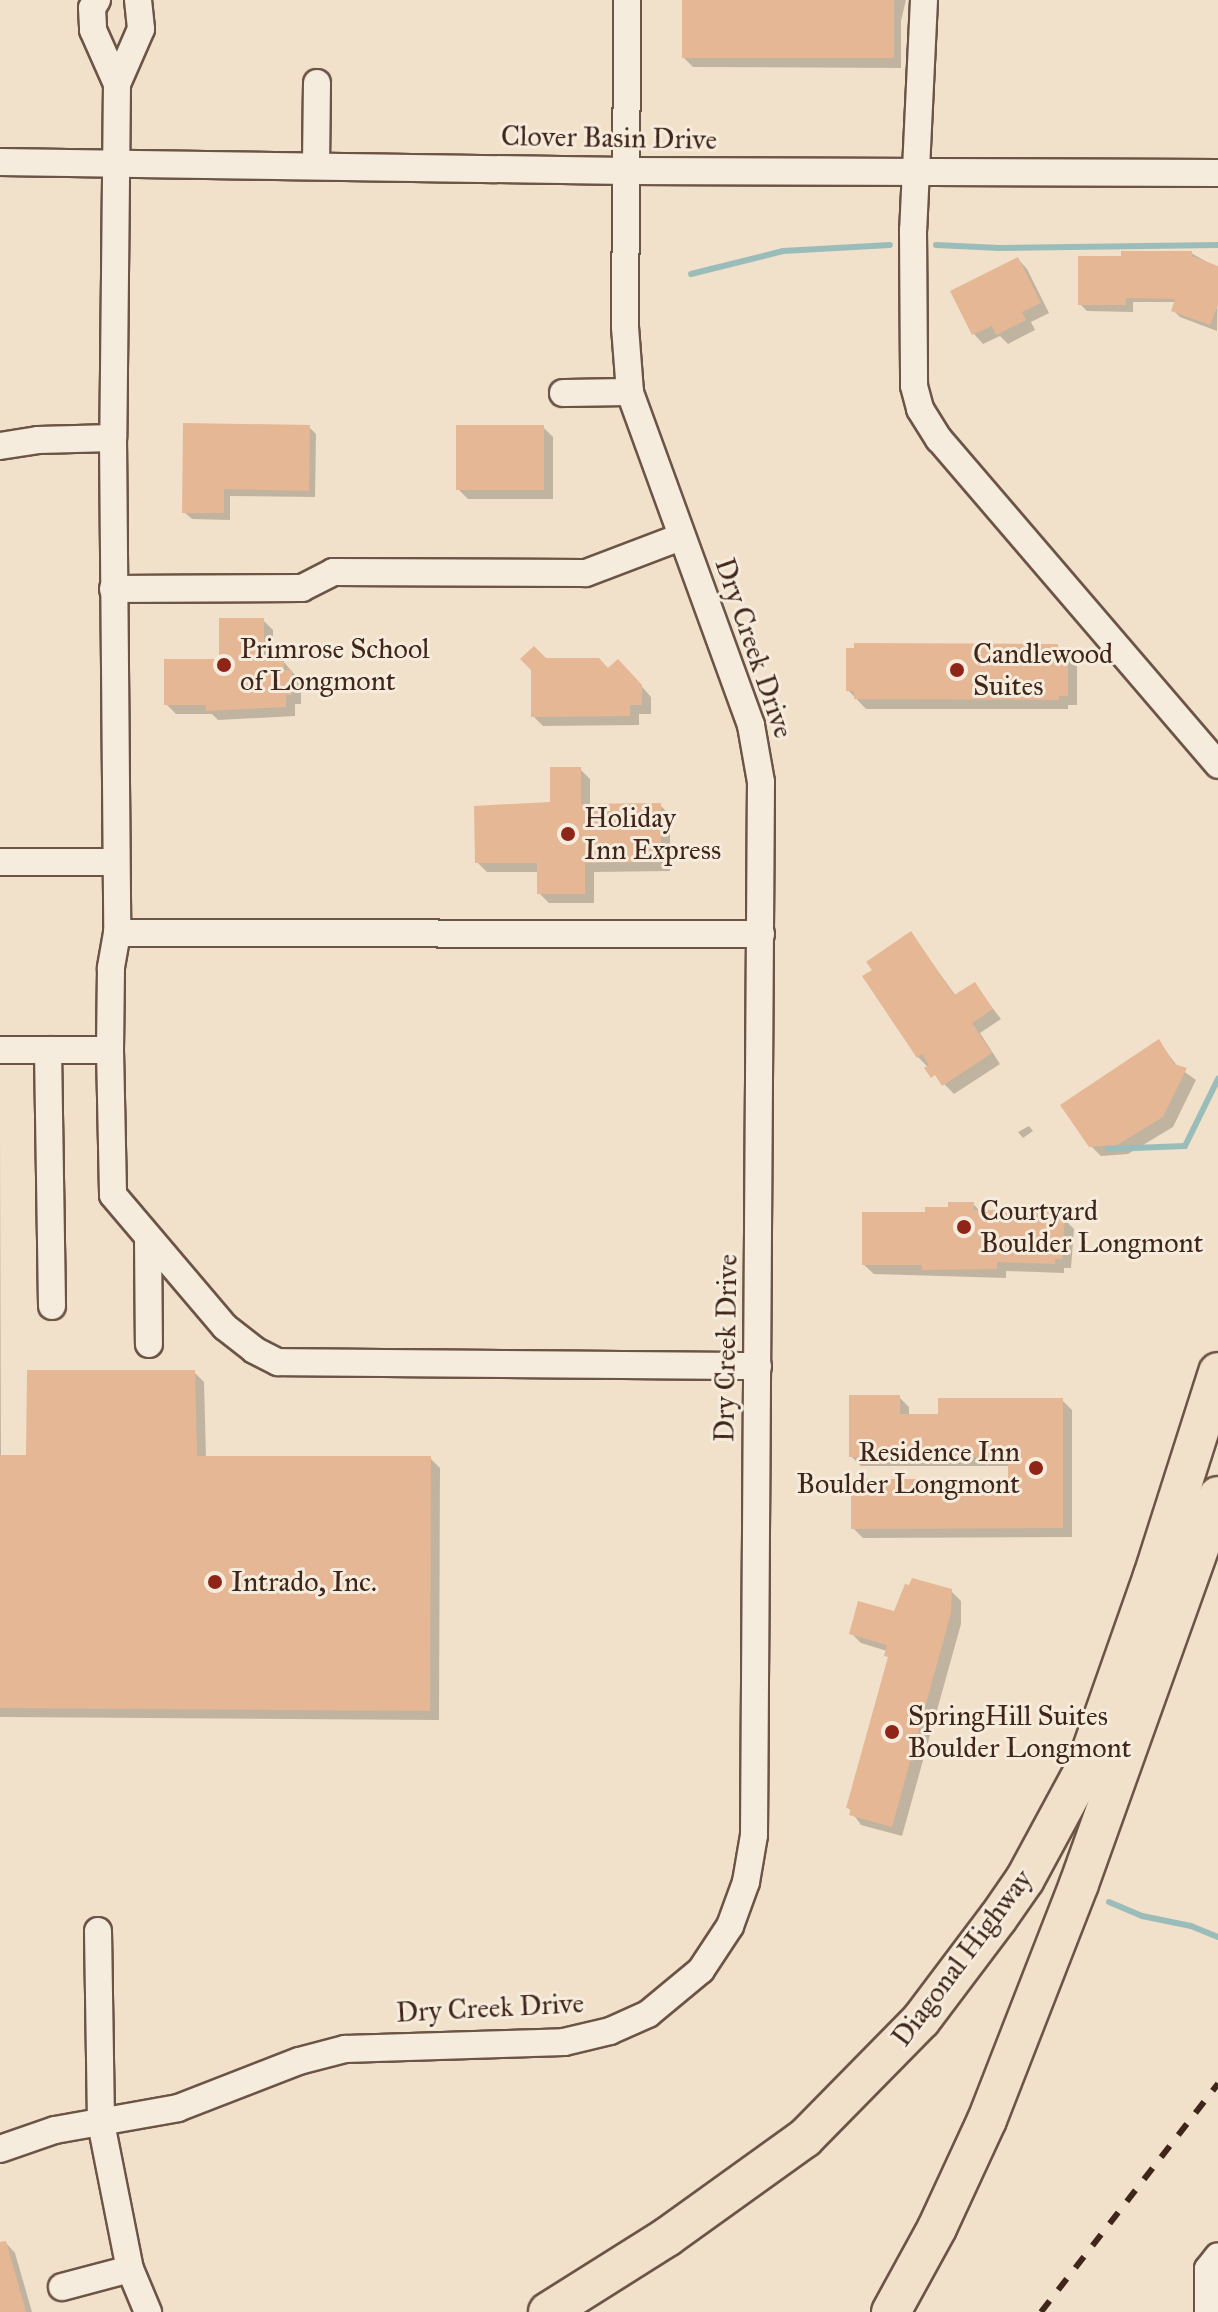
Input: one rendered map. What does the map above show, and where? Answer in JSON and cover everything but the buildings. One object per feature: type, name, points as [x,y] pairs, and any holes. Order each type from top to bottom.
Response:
[{"type":"highway","name":"Diagonal Highway","points":[[548,2312],[667,2237],[805,2138],[921,2020],[998,1918],[1025,1879],[1086,1766],[1158,1562],[1218,1372]]},
{"type":"highway","name":"Diagonal Highway","points":[[891,2312],[937,2228],[987,2120],[1079,1884],[1218,1496]]},
{"type":"street","points":[[97,0],[92,8],[93,30],[117,84]]},
{"type":"street","points":[[138,0],[142,9],[140,32],[117,84],[113,438],[117,933],[111,968],[110,1050],[113,1195],[208,1311],[235,1337],[262,1355],[285,1363],[758,1366]]},
{"type":"street","name":"Dry Creek Drive","points":[[0,2149],[55,2130],[178,2108],[299,2061],[345,2049],[537,2044],[591,2038],[648,2014],[701,1970],[721,1941],[739,1905],[754,1835],[761,782],[756,742],[630,392],[625,327],[627,0]]},
{"type":"street","points":[[924,0],[913,230],[914,386],[923,415],[1218,765]]},
{"type":"street","points":[[316,165],[317,83]]},
{"type":"street","name":"Clover Basin Drive","points":[[0,162],[627,171],[1215,169]]},
{"type":"street","points":[[563,393],[630,392]]},
{"type":"street","points":[[0,446],[52,439],[113,438]]},
{"type":"street","points":[[113,589],[302,588],[333,572],[586,573],[681,537]]},
{"type":"street","points":[[0,862],[116,862]]},
{"type":"street","points":[[117,933],[761,934]]},
{"type":"street","points":[[0,1050],[110,1050]]},
{"type":"street","points":[[48,1050],[52,1306]]},
{"type":"street","points":[[148,1238],[149,1344]]},
{"type":"street","points":[[98,1931],[101,2123],[130,2269],[148,2312]]},
{"type":"street","points":[[1208,2312],[1208,2269],[1218,2256]]},
{"type":"street","points":[[62,2287],[130,2269]]},
{"type":"waterway","points":[[691,274],[783,251],[890,245]]},
{"type":"waterway","points":[[936,245],[1000,248],[1218,245]]},
{"type":"waterway","points":[[1108,1149],[1185,1146],[1218,1079]]},
{"type":"waterway","points":[[1109,1902],[1142,1916],[1191,1926],[1218,1937]]},
{"type":"railway","points":[[1041,2312],[1218,2084]]},
{"type":"place","name":"Primrose School of Longmont","points":[[224,665]]},
{"type":"place","name":"Candlewood Suites","points":[[957,670]]},
{"type":"place","name":"Holiday Inn Express","points":[[568,834]]},
{"type":"place","name":"Courtyard Boulder Longmont","points":[[964,1227]]},
{"type":"place","name":"Residence Inn Boulder Longmont","points":[[1036,1468]]},
{"type":"place","name":"Intrado, Inc.","points":[[215,1582]]},
{"type":"place","name":"SpringHill Suites Boulder Longmont","points":[[892,1732]]}]
